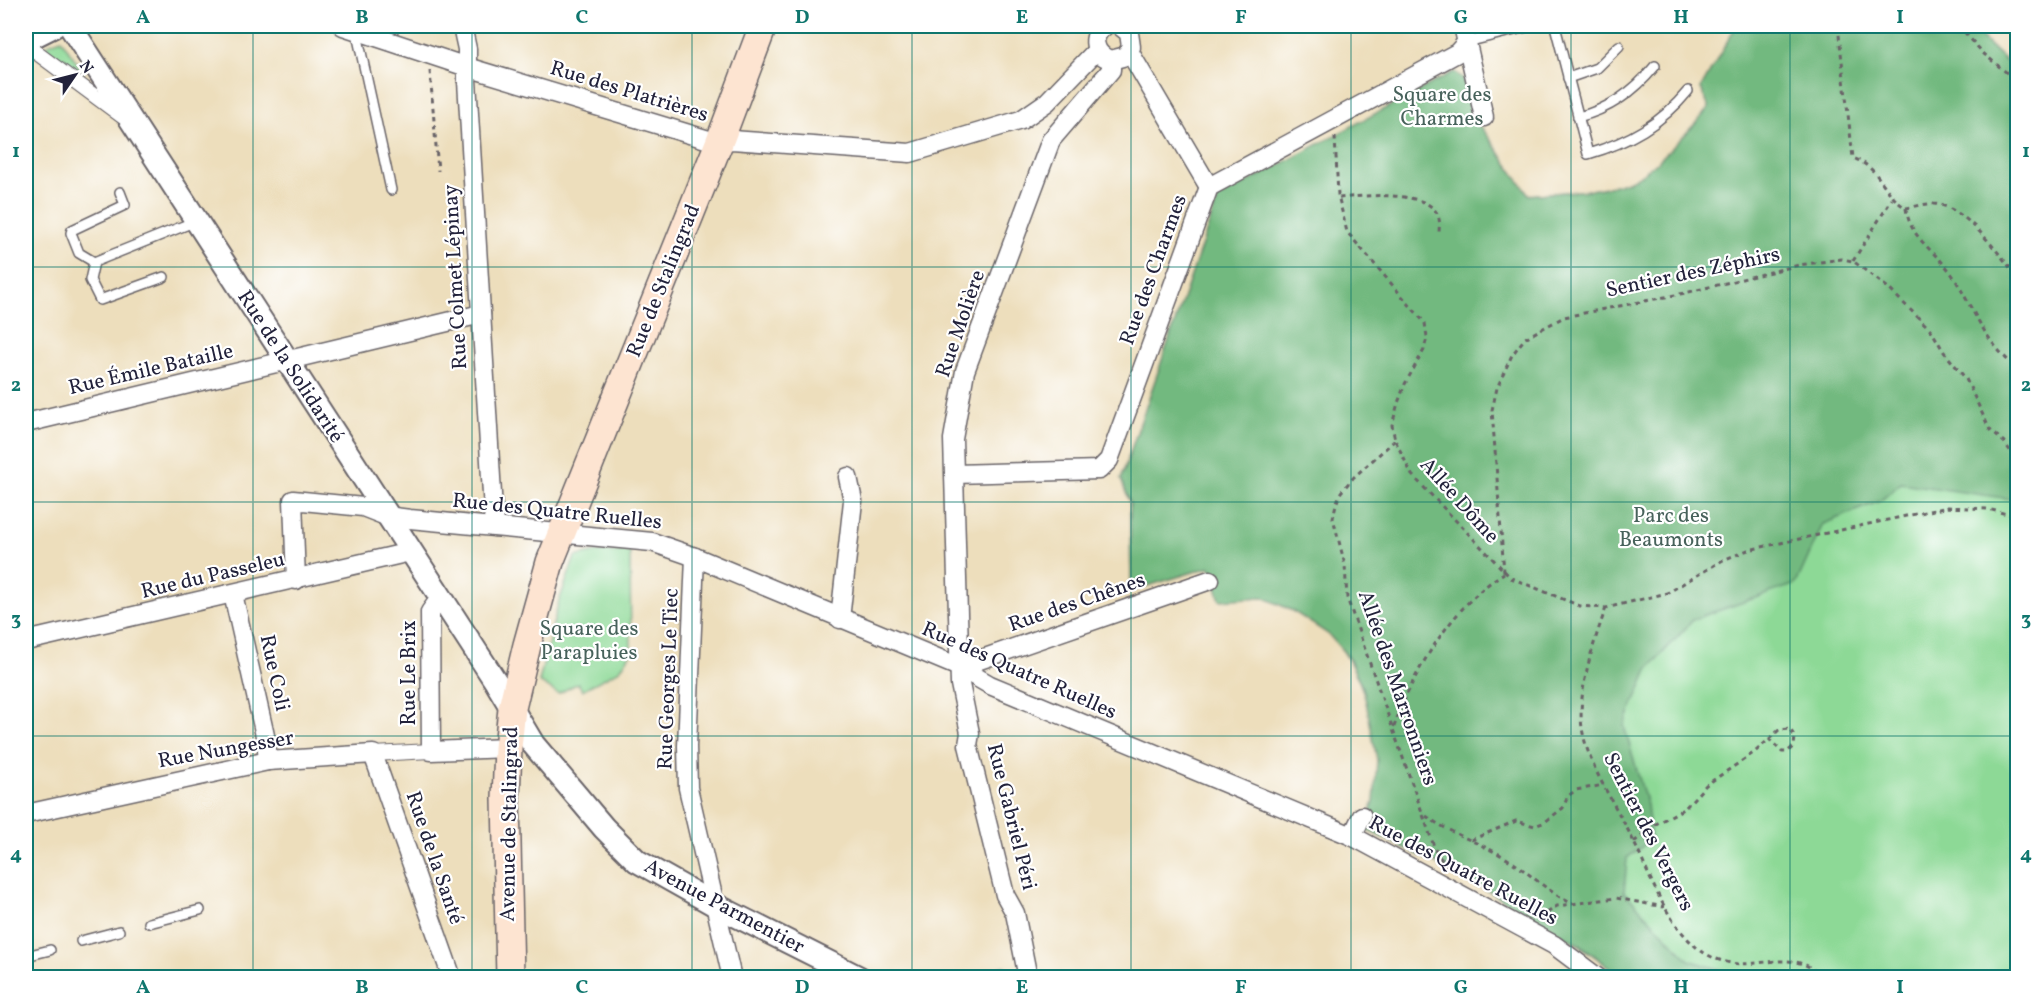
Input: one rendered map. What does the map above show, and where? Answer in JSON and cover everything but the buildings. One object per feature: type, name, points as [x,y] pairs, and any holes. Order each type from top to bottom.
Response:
[{"type":"main road","name":"Rue de Stalingrad","points":[[561,535],[719,143],[763,26]]},
{"type":"main road","name":"Avenue de Stalingrad","points":[[510,978],[506,798],[512,708],[542,590],[561,535]]},
{"type":"street","points":[[26,40],[54,26]]},
{"type":"street","name":"Rue de la Solidarité","points":[[70,26],[512,708]]},
{"type":"street","name":"Rue Colmet Lépinay","points":[[462,26],[467,49],[494,527]]},
{"type":"street","name":"Rue Molière","points":[[959,667],[955,474],[952,439],[965,370],[1051,140],[1111,70],[1095,38],[1102,26]]},
{"type":"street","name":"Rue des Platrières","points":[[350,27],[467,67],[719,143],[732,140],[910,153],[1021,120],[1047,102],[1104,55]]},
{"type":"street","points":[[1126,27],[1131,38],[1129,51],[1209,187]]},
{"type":"street","points":[[1465,34],[1484,117]]},
{"type":"street","name":"Rue des Charmes","points":[[955,474],[1099,470],[1109,460],[1209,187],[1457,53],[1465,34]]},
{"type":"street","points":[[26,45],[133,125]]},
{"type":"street","points":[[1104,55],[1121,58],[1129,51]]},
{"type":"street","name":"Rue Émile Bataille","points":[[26,423],[481,314]]},
{"type":"street","points":[[840,619],[853,501],[848,477]]},
{"type":"street","name":"Rue des Quatre Ruelles","points":[[296,580],[293,500],[363,507],[386,516],[561,535],[652,542],[695,557],[959,667],[990,685],[1352,836],[1554,945],[1598,978]]},
{"type":"street","name":"Rue du Passeleu","points":[[26,640],[296,580],[410,552]]},
{"type":"street","name":"Rue Georges Le Tiec","points":[[695,557],[687,746],[688,788],[732,978]]},
{"type":"street","name":"Rue des Chênes","points":[[959,667],[1210,580]]},
{"type":"street","name":"Rue Coli","points":[[233,594],[266,740],[268,761]]},
{"type":"street","name":"Rue Le Brix","points":[[431,751],[430,612],[440,598]]},
{"type":"street","name":"Rue Gabriel Péri","points":[[959,667],[970,733],[968,745],[1005,895],[1015,913],[1028,978]]},
{"type":"street","name":"Avenue Parmentier","points":[[512,708],[533,744],[634,865],[860,978]]},
{"type":"street","name":"Rue Nungesser","points":[[26,814],[268,761],[508,747]]},
{"type":"street","name":"Rue de la Santé","points":[[373,754],[452,978]]},
{"type":"street","points":[[1352,836],[1362,816]]},
{"type":"lane","name":"Rue des Charmes","points":[[1465,34],[1530,26]]},
{"type":"lane","points":[[1555,26],[1588,154],[1620,145],[1652,126],[1676,106],[1688,90]]},
{"type":"lane","points":[[350,27],[391,190]]},
{"type":"lane","points":[[1568,78],[1597,68],[1619,46]]},
{"type":"lane","points":[[1578,117],[1607,107],[1629,94],[1655,66]]},
{"type":"lane","points":[[94,262],[79,253],[71,233],[75,227],[125,205],[120,192]]},
{"type":"lane","points":[[94,262],[196,221]]},
{"type":"lane","points":[[94,262],[90,280],[100,300],[164,277]]},
{"type":"lane","points":[[149,923],[200,910]]},
{"type":"lane","points":[[81,941],[119,931]]},
{"type":"lane","points":[[26,956],[50,950]]},
{"type":"path","points":[[1838,26],[1852,156],[1870,167],[1892,200],[1906,208],[1933,204],[1949,207],[1983,235],[2018,277]]},
{"type":"path","points":[[1959,26],[1984,54],[2018,82]]},
{"type":"path","points":[[428,52],[438,171]]},
{"type":"path","name":"Allée Dôme","points":[[1335,135],[1338,196],[1347,232],[1425,322],[1427,337],[1424,350],[1405,384],[1392,425],[1395,440],[1412,475],[1504,573],[1538,591],[1580,606],[1606,608]]},
{"type":"path","points":[[1338,196],[1385,194],[1431,206],[1439,218],[1439,233]]},
{"type":"path","points":[[1892,200],[1853,261],[1890,289],[1932,330],[1944,352],[1966,379],[1990,430],[2004,442],[2018,462]]},
{"type":"path","points":[[1906,208],[1908,222],[1915,236],[1954,277],[1987,337],[2018,369]]},
{"type":"path","name":"Sentier des Zéphirs","points":[[1504,573],[1492,410],[1497,388],[1512,355],[1525,338],[1564,317],[1685,293],[1799,266],[1842,259],[1853,261]]},
{"type":"path","name":"Allée des Marronniers","points":[[1395,440],[1341,492],[1333,518],[1345,565],[1347,598],[1425,815],[1437,855],[1453,870],[1450,890]]},
{"type":"path","points":[[1606,608],[1667,593],[1723,560],[1748,550],[1948,507],[1988,509],[2018,517]]},
{"type":"path","points":[[1394,727],[1404,695],[1444,632],[1467,603],[1504,573]]},
{"type":"path","name":"Sentier des Vergers","points":[[1606,608],[1588,666],[1582,727],[1604,785],[1664,907],[1695,947],[1723,961],[1742,964],[1796,960],[1816,971],[1822,978]]},
{"type":"path","points":[[1634,842],[1654,825],[1685,808],[1711,781],[1755,752],[1769,739],[1779,730],[1790,729],[1795,737],[1794,746],[1787,753],[1782,752],[1769,739]]},
{"type":"path","points":[[1472,840],[1516,821],[1535,826],[1545,822],[1563,808],[1568,796],[1576,790],[1604,785]]},
{"type":"path","points":[[1425,815],[1445,830],[1472,840],[1510,860],[1549,892],[1571,903]]},
{"type":"path","points":[[1523,929],[1529,919],[1542,918],[1557,906],[1571,903],[1616,898],[1664,907]]},
{"type":"green space","name":"Parc des Beaumonts","points":[[1736,26],[1969,26],[2018,72],[2017,977],[1622,977],[1530,914],[1431,861],[1364,829],[1374,803],[1378,783],[1375,738],[1363,691],[1354,670],[1343,651],[1327,632],[1288,608],[1266,598],[1220,600],[1210,567],[1131,591],[1130,503],[1121,479],[1218,198],[1453,72],[1463,78],[1474,123],[1482,128],[1529,195],[1585,190],[1627,182],[1656,163],[1709,108],[1701,88]]},
{"type":"green space","name":"Parc des Beaumonts","points":[[1736,26],[1969,26],[2017,72],[2017,500],[1901,483],[1880,501],[1823,524],[1796,584],[1694,619],[1649,668],[1624,726],[1647,805],[1651,840],[1627,858],[1624,892],[1689,960],[1745,977],[1622,977],[1585,948],[1456,872],[1364,829],[1374,802],[1377,760],[1364,691],[1349,658],[1328,634],[1293,611],[1263,597],[1220,600],[1210,567],[1131,591],[1130,503],[1121,479],[1218,198],[1453,72],[1463,78],[1474,123],[1482,128],[1529,195],[1585,190],[1627,182],[1656,163],[1709,108],[1701,88]]},
{"type":"green space","points":[[61,39],[84,73],[81,75],[46,49],[48,44]]},
{"type":"green space","name":"Square des Parapluies","points":[[630,551],[631,653],[620,670],[582,690],[578,683],[558,694],[539,682],[558,604],[575,557],[596,552]]},
{"type":"green space","points":[[1005,966],[1007,972],[1015,971],[1017,977],[966,977],[966,975]]},
{"type":"park label","name":"Square des Charmes","points":[[1442,107]]}]
